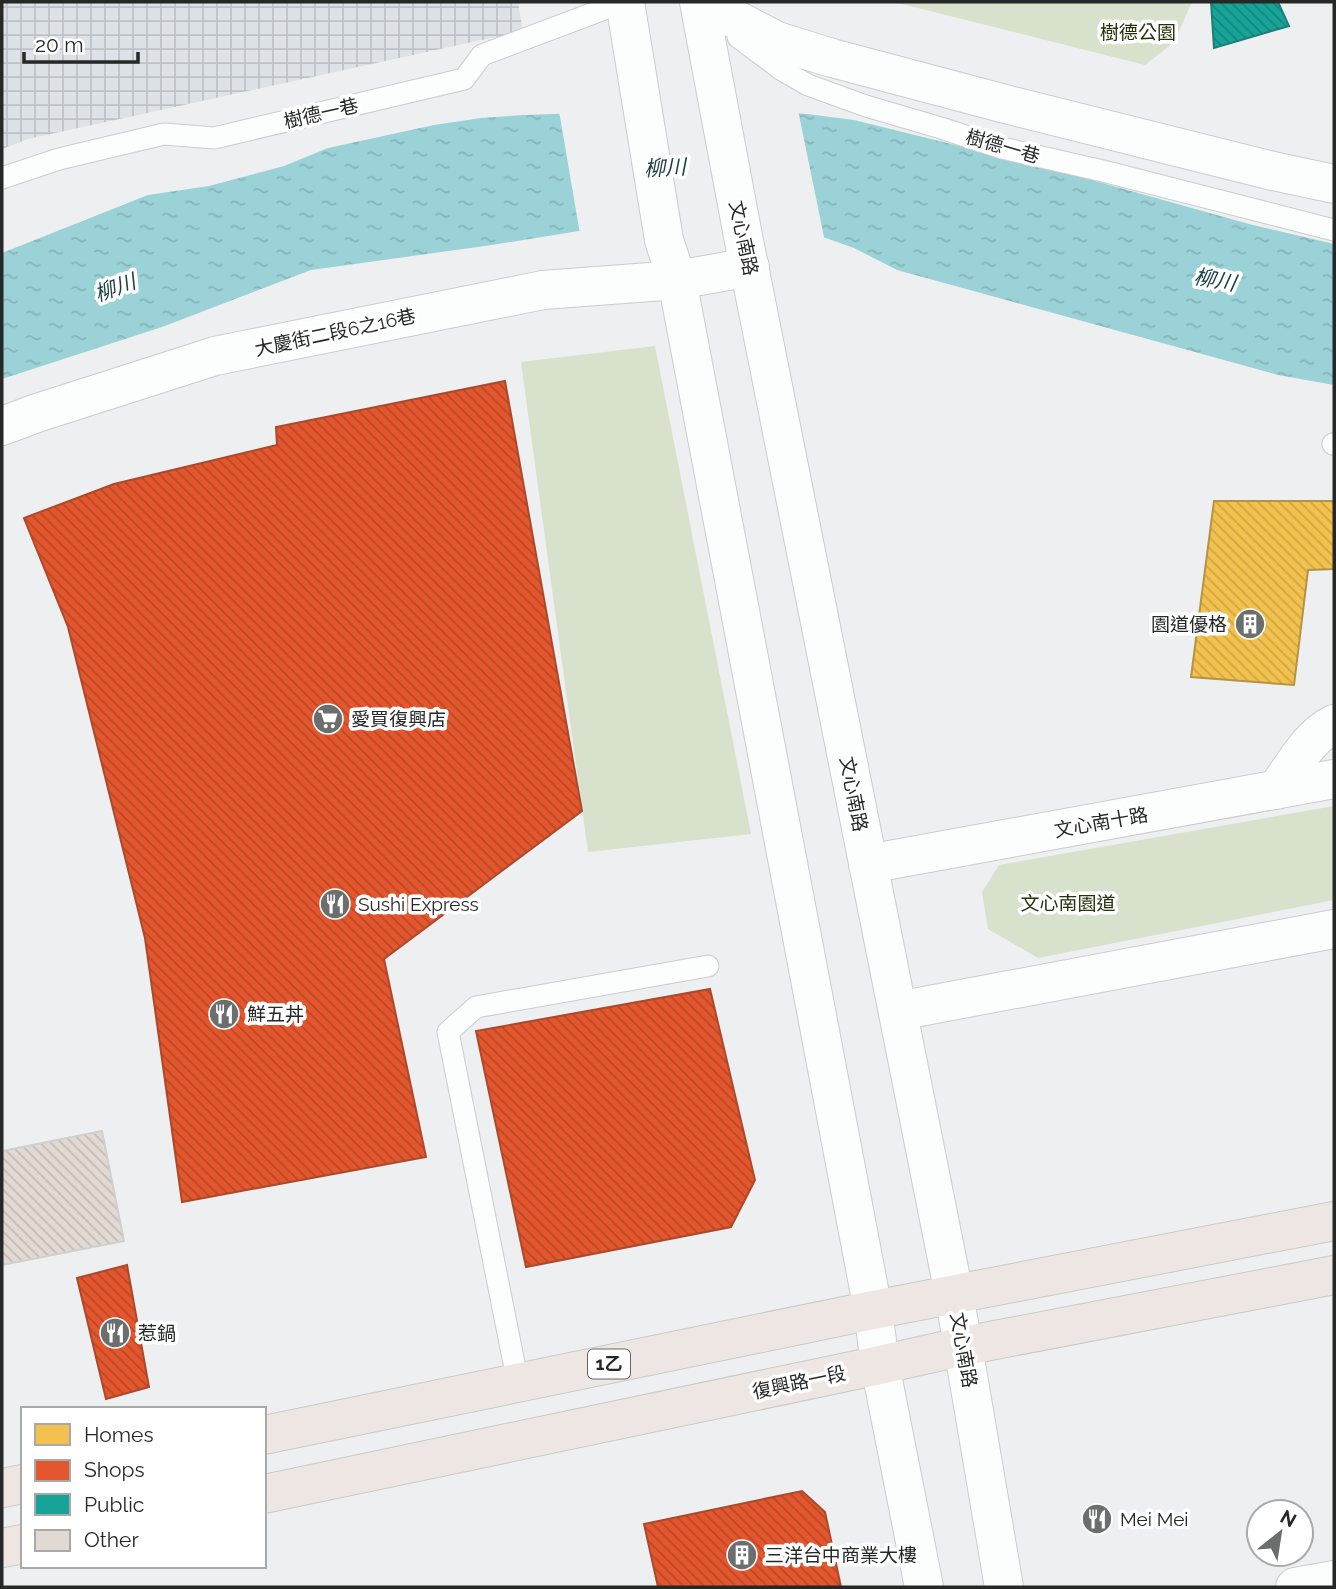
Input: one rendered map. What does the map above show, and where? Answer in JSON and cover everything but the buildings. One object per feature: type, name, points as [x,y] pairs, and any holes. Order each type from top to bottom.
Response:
[{"type":"main road","points":[[624,2],[664,240],[677,280],[924,1587]]},
{"type":"main road","points":[[700,2],[777,41],[832,58],[1009,105],[1334,184]]},
{"type":"main road","name":"文心南路","points":[[700,2],[964,1346],[1004,1587]]},
{"type":"main road","name":"大慶街二段6之16巷","points":[[2,426],[215,356],[542,290],[677,280],[747,251]]},
{"type":"main road","points":[[1276,790],[1309,744],[1334,724]]},
{"type":"main road","name":"文心南十路","points":[[868,864],[1334,779]]},
{"type":"main road","points":[[898,1011],[1334,929]]},
{"type":"main road","name":"1乙","points":[[266,1435],[873,1310],[1334,1221]]},
{"type":"main road","name":"復興路一段","points":[[266,1494],[964,1346],[1334,1275]]},
{"type":"main road","points":[[2,1488],[21,1483]]},
{"type":"main road","points":[[2,1548],[21,1544]]},
{"type":"main road","points":[[1295,1587],[1334,1580]]},
{"type":"lane","name":"樹德一巷","points":[[2,178],[59,159],[164,134],[214,138],[464,79],[482,55],[624,2]]},
{"type":"lane","name":"樹德一巷","points":[[700,2],[720,24],[782,70],[808,85],[866,106],[1002,148],[1334,230]]},
{"type":"lane","points":[[518,1383],[448,1032],[476,1007],[708,966]]},
{"type":"shaded area","points":[[2,2],[518,2],[523,31],[28,139],[2,149]]},
{"type":"green space","name":"樹德公園","points":[[894,2],[1192,2],[1174,42],[1145,65]]},
{"type":"green space","points":[[655,346],[751,834],[588,852],[521,362]]},
{"type":"green space","name":"文心南園道","points":[[1334,806],[1334,900],[1038,958],[988,929],[982,892],[999,865]]},
{"type":"water","name":"柳川","points":[[691,105],[854,120],[1056,170],[1249,224],[1334,244],[1334,385],[1278,375],[897,270],[854,248],[752,212],[585,230],[311,270],[162,327],[2,379],[2,253],[148,195],[209,186],[284,166],[328,148],[434,125],[481,118]]},
{"type":"pier","points":[[691,101],[798,110],[825,242],[751,215],[580,234],[559,111]]},
{"type":"place","name":"園道優格","points":[[1250,624]]},
{"type":"place","name":"愛買復興店","points":[[328,719]]},
{"type":"place","name":"Sushi Express","points":[[335,904]]},
{"type":"place","name":"鮮五丼","points":[[224,1014]]},
{"type":"place","name":"惹鍋","points":[[115,1333]]},
{"type":"place","name":"Mei Mei","points":[[1097,1519]]},
{"type":"place","name":"三洋台中商業大樓","points":[[742,1555]]}]
